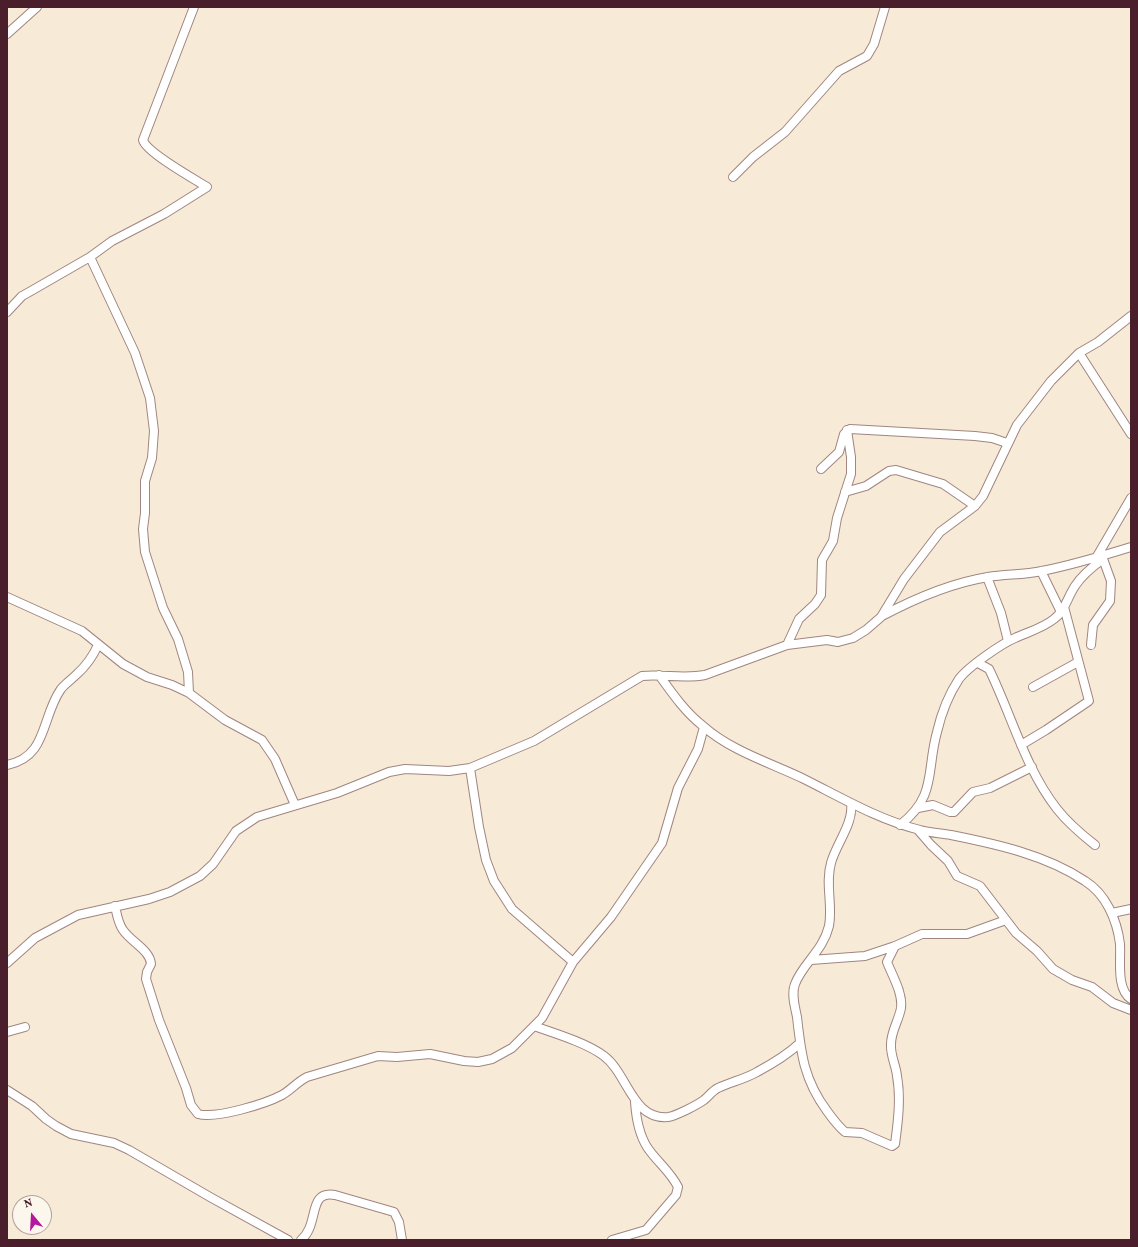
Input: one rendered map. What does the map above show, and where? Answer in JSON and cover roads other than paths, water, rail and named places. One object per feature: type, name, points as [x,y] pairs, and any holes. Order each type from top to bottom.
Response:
[{"type":"street","points":[[7,34],[37,7]]},
{"type":"street","points":[[7,312],[22,296],[90,257],[112,240],[164,214],[207,188],[160,156],[144,143],[143,140],[194,7]]},
{"type":"street","points":[[733,177],[753,156],[784,132],[839,71],[867,56],[874,44],[885,7]]},
{"type":"street","points":[[90,257],[134,353],[150,398],[154,436],[152,458],[145,482],[145,514],[143,529],[145,552],[163,608],[178,639],[188,672],[189,693]]},
{"type":"street","points":[[881,617],[904,579],[940,532],[976,506],[983,496],[1007,443],[1026,412],[1060,371],[1079,353],[1098,342],[1131,316]]},
{"type":"street","points":[[1079,353],[1131,434]]},
{"type":"street","points":[[847,430],[853,428],[975,436],[992,438],[1007,443]]},
{"type":"street","points":[[821,469],[839,452],[847,430]]},
{"type":"street","points":[[788,645],[799,619],[816,604],[821,595],[822,560],[833,541],[837,518],[851,474],[851,457],[847,430]]},
{"type":"street","points":[[845,492],[866,486],[890,471],[896,470],[943,484],[976,506]]},
{"type":"street","points":[[900,825],[918,808],[928,790],[937,732],[952,692],[960,678],[1008,641],[1048,624],[1063,610],[1078,581],[1100,558],[1131,498]]},
{"type":"street","points":[[7,963],[35,938],[62,922],[78,915],[149,899],[182,886],[200,876],[213,864],[236,832],[246,824],[269,812],[337,793],[389,772],[405,769],[460,771],[470,768],[534,741],[642,676],[658,675],[694,677],[705,675],[788,645],[827,640],[838,642],[853,638],[869,628],[881,617],[904,604],[927,595],[987,577],[1041,571],[1100,558],[1131,547]]},
{"type":"street","points":[[1090,645],[1093,625],[1110,601],[1111,581],[1100,558]]},
{"type":"street","points":[[1021,745],[1089,701],[1063,610],[1041,571]]},
{"type":"street","points":[[987,577],[1001,613],[1008,641]]},
{"type":"street","points":[[7,597],[82,631],[98,645],[135,672],[172,685],[189,693],[225,720],[262,740],[275,759],[295,805]]},
{"type":"street","points":[[7,765],[19,762],[37,748],[54,700],[62,688],[86,665],[98,645]]},
{"type":"street","points":[[1033,687],[1078,662]]},
{"type":"street","points":[[978,663],[989,669],[1021,745],[1046,793],[1060,812],[1094,845]]},
{"type":"street","points":[[658,675],[688,713],[704,728],[740,750],[900,825],[918,830],[951,835],[1022,853],[1049,862],[1070,872],[1095,888],[1112,914],[1120,944],[1122,985],[1124,992],[1131,1000]]},
{"type":"street","points":[[115,906],[120,925],[124,932],[150,956],[151,964],[146,972],[146,979],[191,1105],[196,1113],[208,1116],[233,1112],[283,1094],[307,1077],[378,1056],[397,1057],[430,1054],[464,1061],[478,1062],[492,1058],[512,1048],[542,1018],[573,962],[611,917],[662,843],[678,788],[698,749],[704,728]]},
{"type":"street","points":[[918,808],[933,806],[954,812],[973,792],[990,788],[1032,767]]},
{"type":"street","points":[[470,768],[480,834],[486,860],[494,881],[512,908],[573,962]]},
{"type":"street","points":[[852,803],[852,813],[834,853],[828,874],[829,926],[822,944],[798,977],[794,985],[794,1000],[800,1043],[812,1089],[840,1128],[845,1132],[862,1133],[892,1146],[895,1144],[898,1122],[897,1076],[892,1059],[891,1044],[901,1008],[898,991],[887,962],[895,946]]},
{"type":"street","points":[[918,830],[948,861],[957,876],[980,886],[1016,933],[1038,951],[1053,969],[1072,980],[1092,987],[1113,1003],[1131,1010]]},
{"type":"street","points":[[1112,914],[1131,910]]},
{"type":"street","points":[[811,960],[856,958],[877,953],[922,934],[967,934],[1006,920]]},
{"type":"street","points":[[534,1026],[560,1035],[604,1056],[618,1070],[635,1102],[644,1111],[658,1117],[670,1117],[704,1100],[713,1091],[734,1080],[756,1073],[788,1053],[800,1043]]},
{"type":"street","points":[[7,1032],[25,1027]]},
{"type":"street","points":[[7,1090],[32,1106],[56,1126],[71,1134],[114,1143],[129,1150],[288,1240]]},
{"type":"street","points":[[612,1240],[646,1230],[676,1196],[678,1187],[672,1174],[647,1146],[636,1116],[635,1102]]},
{"type":"street","points":[[301,1240],[307,1234],[312,1224],[318,1199],[322,1195],[328,1194],[394,1212],[399,1222],[402,1240]]}]
